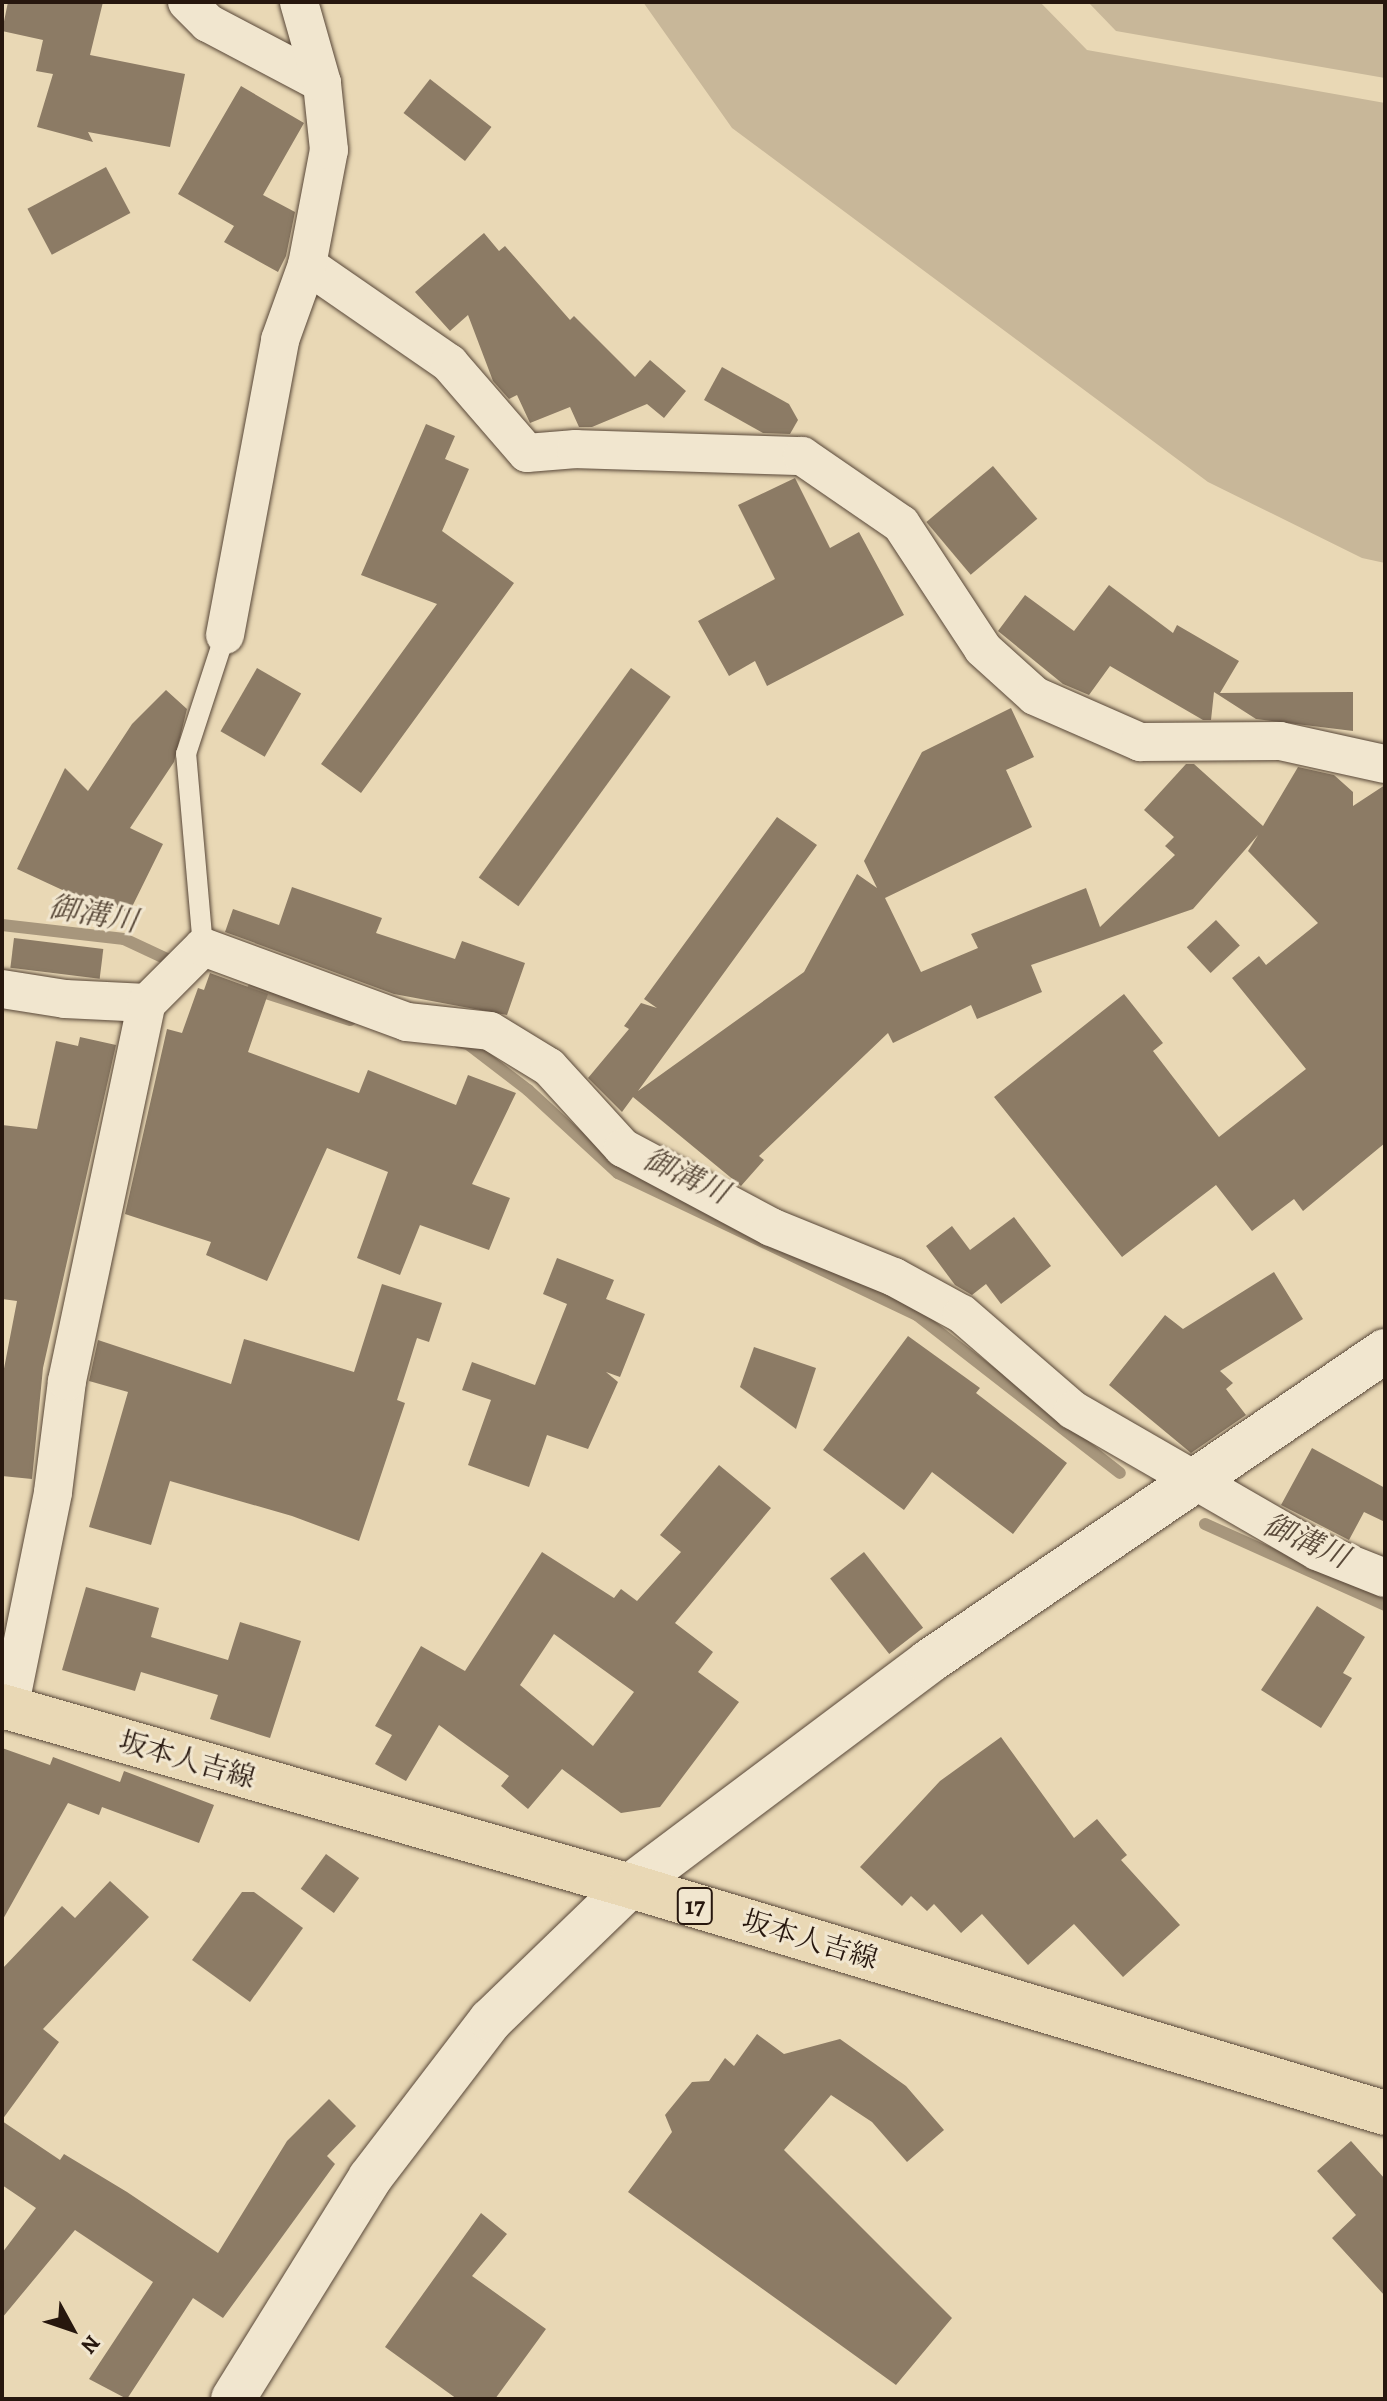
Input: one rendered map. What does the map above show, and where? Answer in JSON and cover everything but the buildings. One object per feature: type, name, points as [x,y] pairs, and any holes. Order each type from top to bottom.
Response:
[{"type":"main road","name":"坂本人吉線","points":[[5,1707],[630,1886],[1385,2113]]},
{"type":"street","points":[[187,2],[208,23],[322,83]]},
{"type":"street","points":[[225,635],[280,340],[307,265],[329,150],[322,83],[299,2]]},
{"type":"street","points":[[307,265],[449,363],[527,453],[576,449],[802,456],[901,524],[983,649],[1035,696],[1140,742],[1280,741],[1385,764]]},
{"type":"street","points":[[5,1707],[53,1492],[67,1381],[147,1003],[203,947],[407,1022],[490,1031],[549,1067],[623,1148],[771,1227],[894,1277],[962,1314],[1073,1410],[1317,1551],[1385,1578]]},
{"type":"street","points":[[2,989],[65,999],[147,1003]]},
{"type":"street","points":[[233,2399],[370,2178],[491,2020],[630,1886],[928,1662],[1385,1351]]},
{"type":"lane","points":[[203,947],[186,754],[225,635]]},
{"type":"shaded area","points":[[643,2],[1040,2],[1087,50],[1385,103],[1385,563],[1362,558],[1208,482],[732,128]]},
{"type":"shaded area","points":[[1088,2],[1385,2],[1385,78],[1116,31]]},
{"type":"waterway","name":"御溝川","points":[[2,925],[124,939],[171,961]]},
{"type":"waterway","name":"御溝川","points":[[253,989],[350,1020]]},
{"type":"waterway","name":"御溝川","points":[[458,1042],[468,1044],[528,1090],[618,1173],[917,1315],[1120,1473]]},
{"type":"waterway","name":"御溝川","points":[[1205,1524],[1385,1605]]}]
